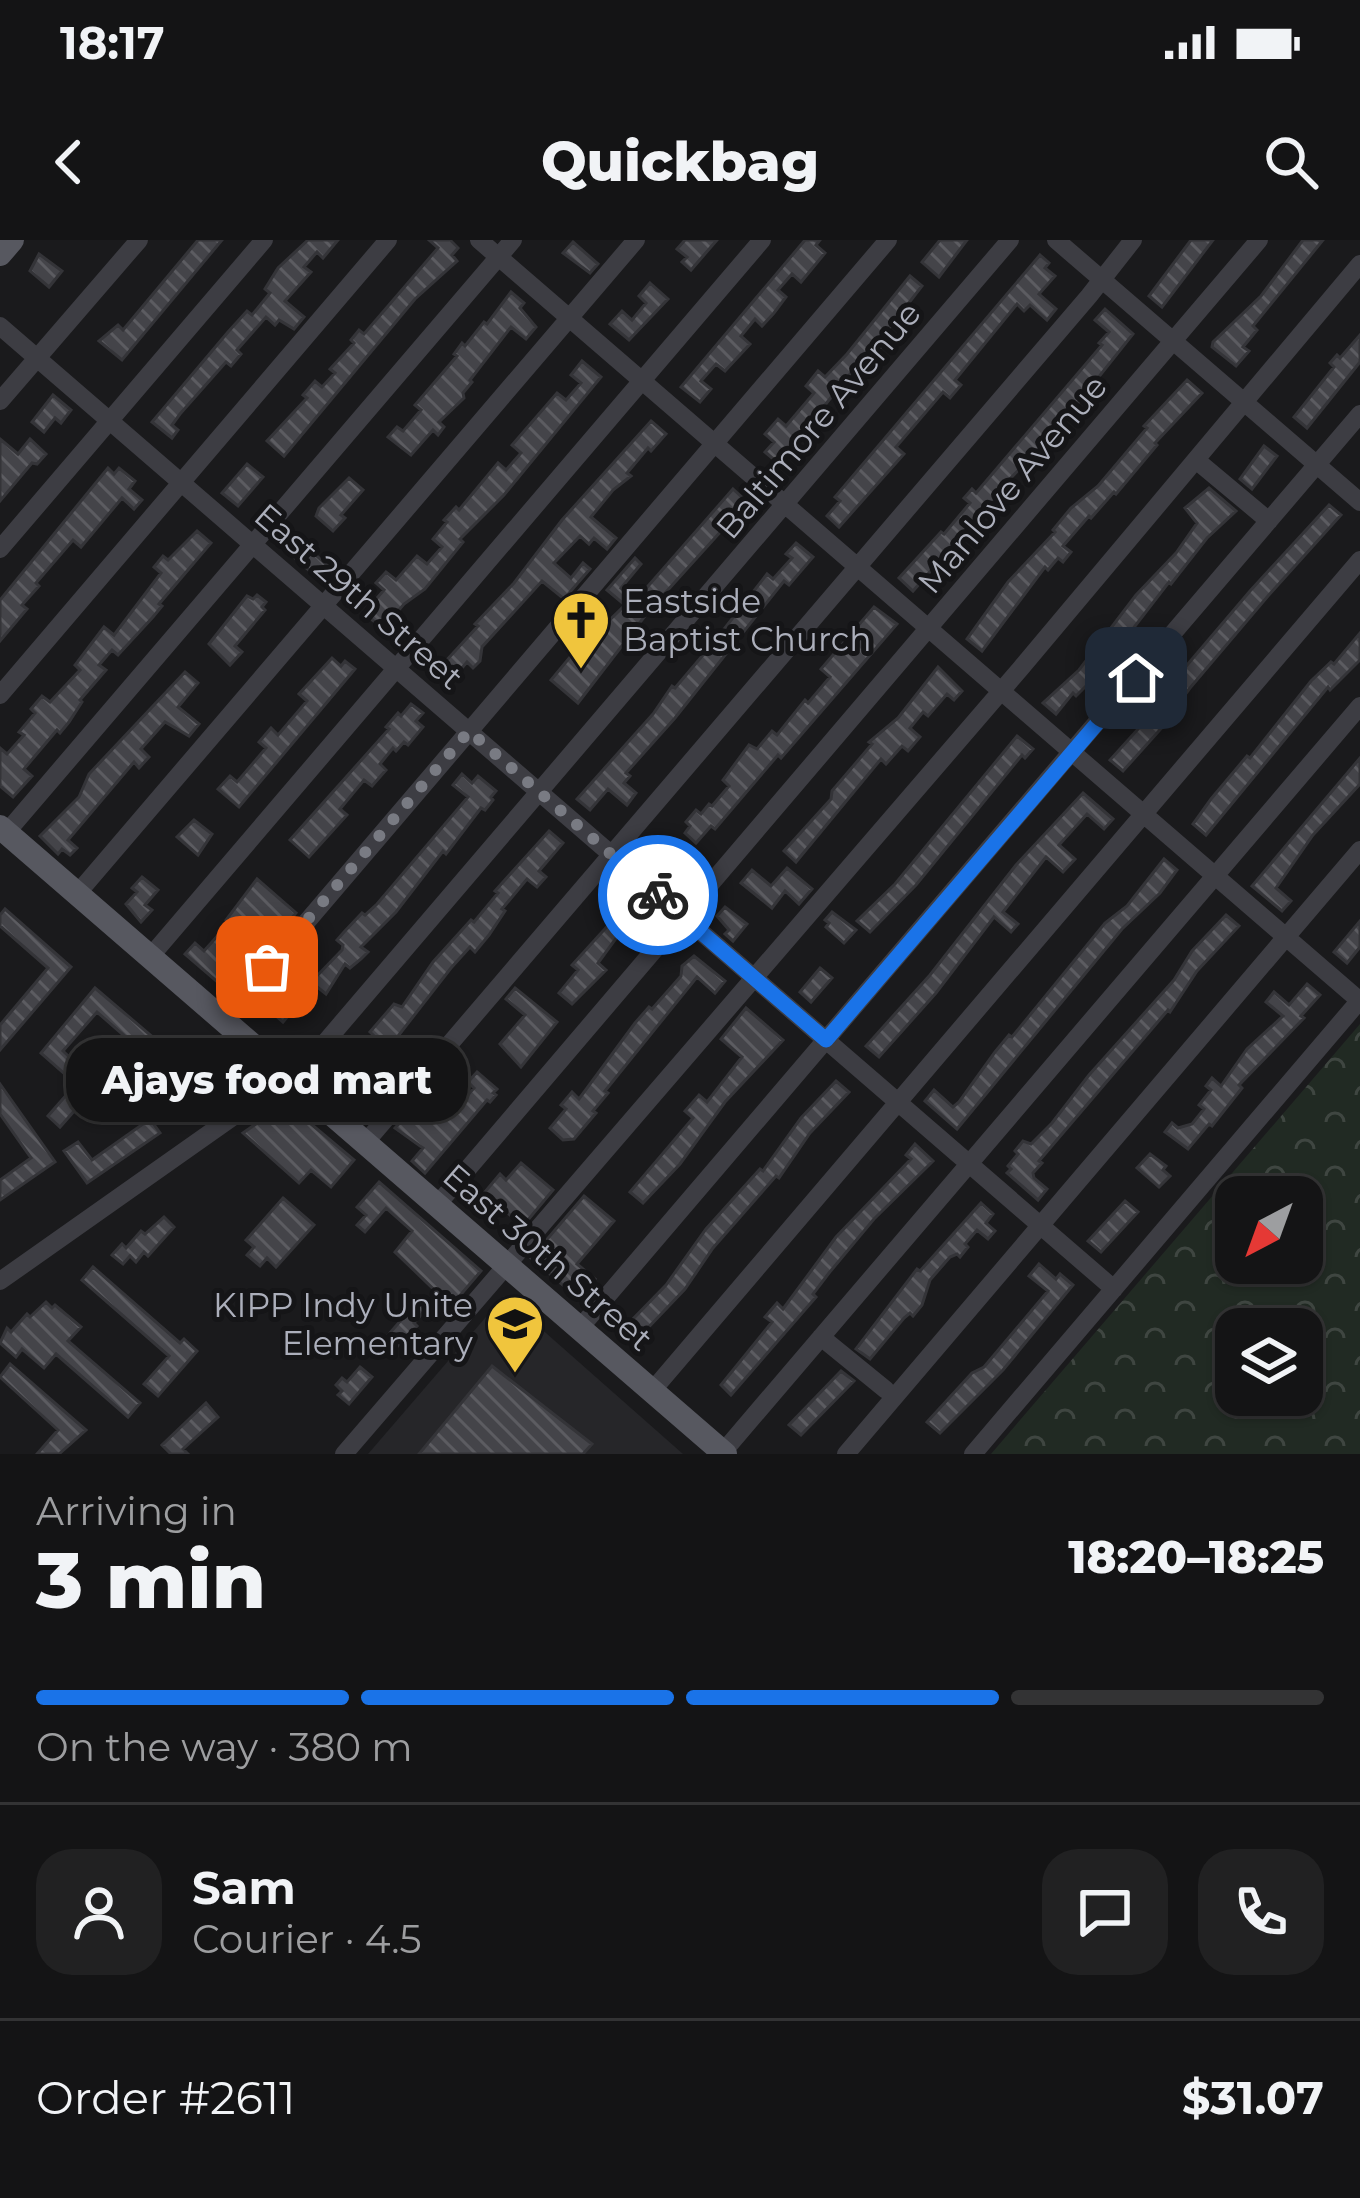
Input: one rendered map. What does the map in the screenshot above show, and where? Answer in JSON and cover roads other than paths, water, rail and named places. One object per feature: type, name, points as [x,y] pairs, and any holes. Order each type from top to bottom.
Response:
[{"type":"main road","points":[[0,254],[12,240]]},
{"type":"main road","name":"East 30th Street","points":[[3,830],[724,1453]]},
{"type":"street","points":[[0,401],[139,240]]},
{"type":"street","points":[[0,549],[264,240]]},
{"type":"street","points":[[0,695],[388,240]]},
{"type":"street","points":[[478,240],[1360,1000],[973,1454]]},
{"type":"street","points":[[3,830],[512,240]]},
{"type":"street","points":[[77,894],[326,608],[635,240]]},
{"type":"street","points":[[150,957],[762,240]]},
{"type":"street","points":[[223,1020],[887,240]]},
{"type":"street","name":"Baltimore Avenue","points":[[0,1281],[305,1066],[1010,240]]},
{"type":"street","points":[[1056,240],[1360,502]]},
{"type":"street","points":[[365,1143],[1132,240]]},
{"type":"street","name":"Manlove Avenue","points":[[436,1205],[1259,240]]},
{"type":"street","points":[[344,1454],[755,979],[1360,264]]},
{"type":"street","name":"East 29th Street","points":[[0,326],[1114,1289]]},
{"type":"street","points":[[580,1329],[1360,414]]},
{"type":"street","points":[[1196,460],[1269,521]]},
{"type":"street","points":[[652,1391],[1360,560]]},
{"type":"street","points":[[724,1453],[1360,706]]},
{"type":"street","points":[[846,1454],[1360,850]]},
{"type":"street","points":[[821,1337],[886,1390]]},
{"type":"place","name":"Eastside Baptist Church","points":[[581,671]]},
{"type":"place","name":"Ajays food mart","points":[[267,967]]},
{"type":"place","name":"KIPP Indy Unite Elementary","points":[[515,1375]]}]
